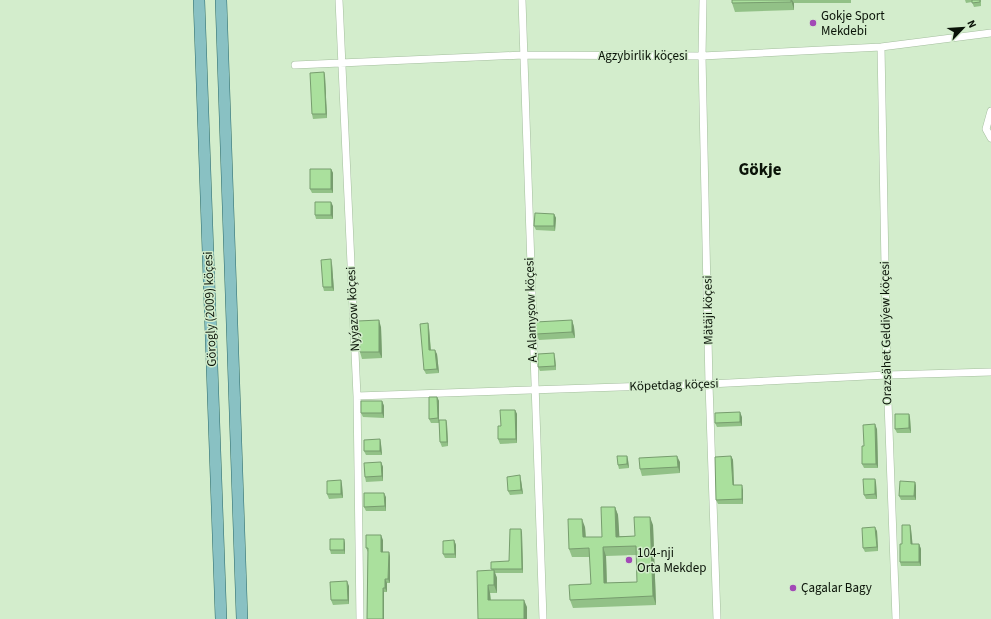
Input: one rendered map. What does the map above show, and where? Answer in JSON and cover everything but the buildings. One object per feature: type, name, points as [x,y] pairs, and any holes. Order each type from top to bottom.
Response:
[{"type":"main road","name":"Görogly (2009) köçesi","points":[[199,0],[221,619]]},
{"type":"main road","name":"Görogly (2009) köçesi","points":[[221,0],[242,619]]},
{"type":"street","name":"Nyýazow köçesi","points":[[339,0],[357,396],[360,619]]},
{"type":"street","name":"A. Alamyşow köçesi","points":[[522,0],[534,390],[543,619]]},
{"type":"street","name":"Mätäji köçesi","points":[[703,0],[702,56],[709,384],[717,619]]},
{"type":"street","name":"Agzybirlik köçesi","points":[[295,65],[523,55],[702,56],[881,47],[991,33]]},
{"type":"street","name":"Orazsähet Geldiýew köçesi","points":[[881,47],[887,375],[896,619]]},
{"type":"street","points":[[991,111],[986,129],[991,138]]},
{"type":"street","name":"Köpetdag köçesi","points":[[357,396],[709,384],[887,375],[991,372]]},
{"type":"place","name":"Gokje Sport Mekdebi","points":[[813,23]]},
{"type":"place","name":"104-nji Orta Mekdep","points":[[629,560]]},
{"type":"place","name":"Çagalar Bagy","points":[[793,588]]},
{"type":"district","name":"Gökje","points":[[760,170]]}]
